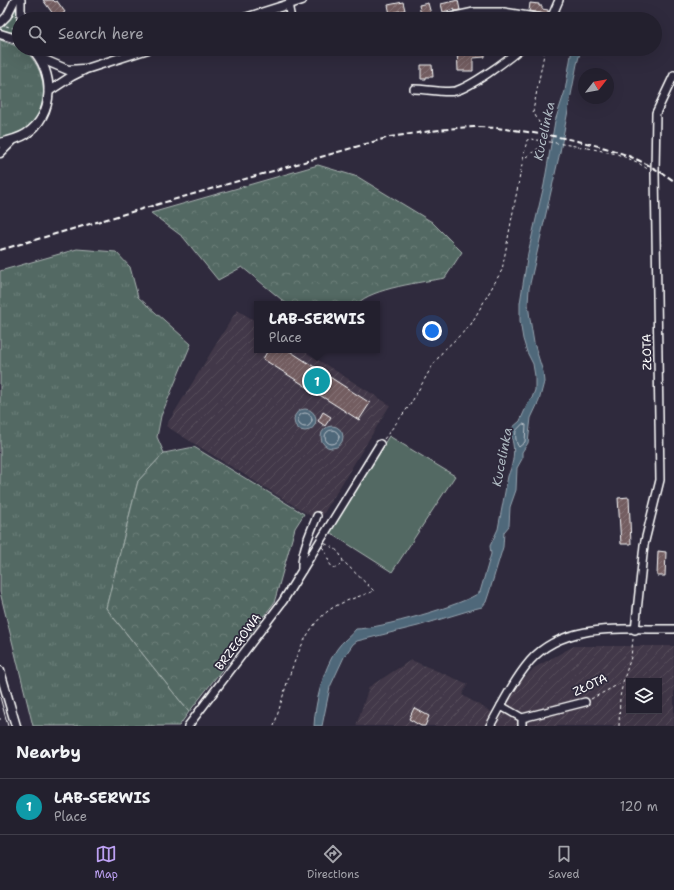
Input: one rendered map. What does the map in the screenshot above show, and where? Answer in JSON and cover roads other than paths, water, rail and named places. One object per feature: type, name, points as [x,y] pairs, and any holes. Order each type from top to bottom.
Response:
[{"type":"street","points":[[1,24],[15,0]]},
{"type":"street","points":[[21,0],[21,12]]},
{"type":"street","points":[[263,12],[302,0]]},
{"type":"street","points":[[554,12],[559,0]]},
{"type":"street","points":[[288,4],[290,12]]},
{"type":"street","points":[[474,12],[504,12]]},
{"type":"street","points":[[0,34],[12,38]]},
{"type":"street","points":[[40,58],[68,70],[86,68],[125,56]]},
{"type":"street","points":[[414,88],[453,91],[466,87],[511,56]]},
{"type":"street","points":[[0,143],[13,140],[28,133],[42,118],[47,106],[49,79],[40,58]]},
{"type":"street","points":[[49,91],[86,68]]},
{"type":"street","name":"ZŁOTA","points":[[635,630],[644,545],[660,480],[655,172],[656,113],[674,75]]},
{"type":"street","points":[[0,153],[13,140]]},
{"type":"street","name":"BRZEGOWA","points":[[188,726],[283,601],[380,444]]},
{"type":"street","name":"BRZEGOWA","points":[[302,570],[305,546],[316,516]]},
{"type":"street","points":[[490,726],[529,662],[551,644],[573,635],[602,629],[674,629]]},
{"type":"street","points":[[0,671],[16,726]]},
{"type":"street","name":"ZŁOTA","points":[[522,718],[585,702]]},
{"type":"street","points":[[501,706],[522,718],[522,726]]},
{"type":"water","points":[[571,56],[579,56],[560,152],[529,288],[528,304],[530,319],[534,343],[543,372],[544,382],[539,401],[531,418],[528,443],[522,452],[522,459],[517,468],[516,490],[510,507],[509,526],[504,532],[503,547],[486,602],[482,607],[418,626],[357,641],[353,644],[344,657],[330,687],[322,726],[314,726],[318,697],[328,666],[339,646],[356,629],[401,621],[457,603],[480,592],[491,554],[490,546],[498,529],[508,476],[513,460],[514,448],[512,428],[520,421],[535,390],[533,364],[523,339],[520,321],[520,303],[528,253],[544,185],[555,121],[565,91]]},
{"type":"water","points":[[305,409],[313,412],[316,420],[313,428],[305,431],[297,428],[294,420],[297,412]]},
{"type":"water","points":[[332,426],[340,429],[343,437],[340,445],[332,448],[324,445],[321,437],[324,429]]},
{"type":"tram line","points":[[0,697],[8,726]]},
{"type":"railway","points":[[0,250],[390,137],[453,128],[484,127],[504,129],[553,136],[586,143],[616,151],[645,163],[674,181]]},
{"type":"place","name":"LAB-SERWIS","points":[[317,381]]},
{"type":"water label","name":"Kucelinka","points":[[544,131]]},
{"type":"water label","name":"Kucelinka","points":[[502,457]]}]
